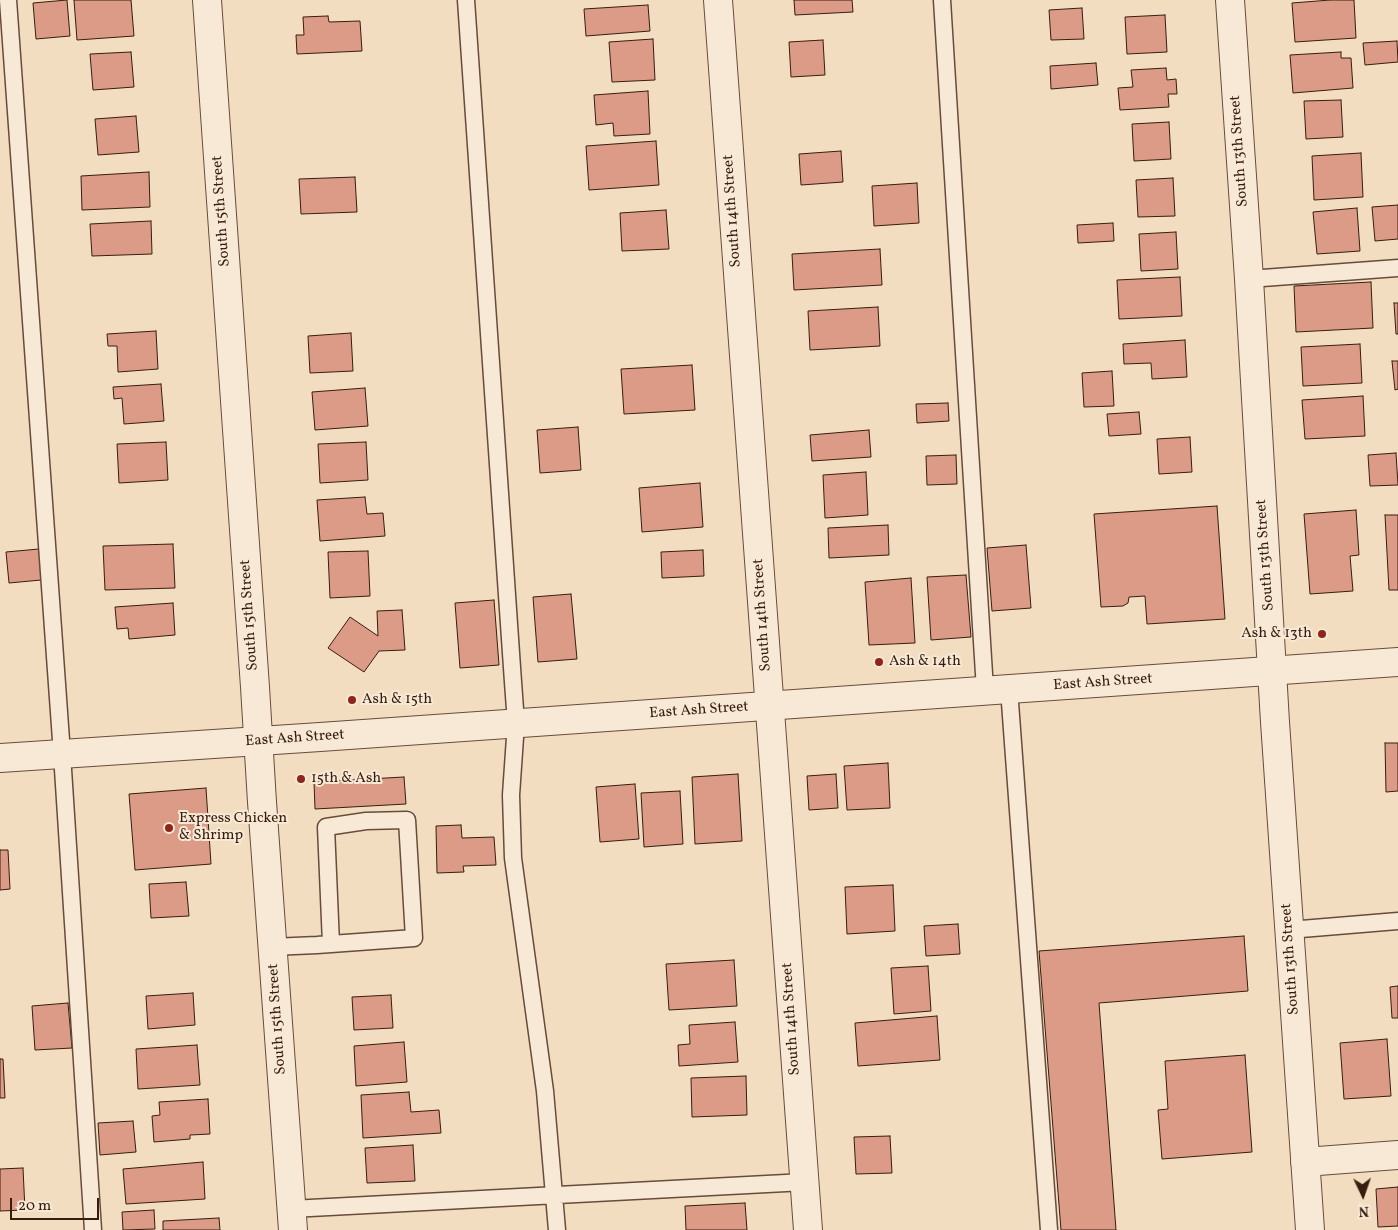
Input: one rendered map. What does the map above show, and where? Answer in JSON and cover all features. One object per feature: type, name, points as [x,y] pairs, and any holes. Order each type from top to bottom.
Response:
[{"type":"street","name":"South 15th Street","points":[[208,0],[292,1220]]},
{"type":"street","name":"South 14th Street","points":[[718,0],[768,706],[808,1230]]},
{"type":"street","name":"South 13th Street","points":[[1230,0],[1249,279],[1272,670],[1310,1230]]},
{"type":"street","name":"East Ash Street","points":[[0,758],[1398,662]]},
{"type":"street","points":[[1305,1162],[1398,1154]]},
{"type":"lane","points":[[8,0],[62,754],[93,1230]]},
{"type":"lane","points":[[466,0],[516,723],[511,795],[513,858],[545,1090],[557,1230]]},
{"type":"lane","points":[[942,0],[997,690],[1049,1230]]},
{"type":"lane","points":[[1249,279],[1398,268]]},
{"type":"lane","points":[[272,947],[331,944],[414,938],[407,820],[366,821],[326,827],[331,944]]},
{"type":"lane","points":[[1289,930],[1398,921]]},
{"type":"lane","points":[[292,1220],[554,1194],[805,1182]]},
{"type":"building","points":[[67,0],[70,36],[36,39],[33,3]]},
{"type":"building","points":[[74,0],[131,0],[134,36],[77,40]]},
{"type":"building","points":[[794,0],[852,0],[853,12],[795,15]]},
{"type":"building","points":[[1354,0],[1356,38],[1295,42],[1292,3]]},
{"type":"building","points":[[648,5],[650,31],[586,36],[584,9]]},
{"type":"building","points":[[1082,8],[1084,39],[1051,40],[1049,10]]},
{"type":"building","points":[[1165,15],[1167,52],[1127,54],[1125,17]]},
{"type":"building","points":[[328,16],[329,22],[360,21],[362,51],[297,54],[296,35],[304,35],[303,17]]},
{"type":"building","points":[[653,39],[655,80],[612,82],[609,42]]},
{"type":"building","points":[[823,40],[825,75],[791,77],[789,42]]},
{"type":"building","points":[[1397,41],[1398,62],[1365,65],[1363,43]]},
{"type":"building","points":[[131,52],[134,87],[93,90],[90,54]]},
{"type":"building","points":[[1341,52],[1341,58],[1351,58],[1353,88],[1293,93],[1290,55]]},
{"type":"building","points":[[1096,63],[1098,85],[1051,89],[1050,66]]},
{"type":"building","points":[[1166,68],[1167,80],[1176,79],[1177,94],[1168,94],[1169,107],[1120,110],[1118,88],[1133,87],[1131,70]]},
{"type":"building","points":[[648,91],[650,134],[614,136],[613,123],[596,125],[594,95]]},
{"type":"building","points":[[1341,100],[1343,137],[1306,139],[1304,101]]},
{"type":"building","points":[[136,116],[139,152],[98,155],[95,119]]},
{"type":"building","points":[[1169,122],[1171,159],[1134,161],[1132,124]]},
{"type":"building","points":[[656,141],[659,185],[589,190],[586,146]]},
{"type":"building","points":[[841,151],[843,182],[801,185],[799,154]]},
{"type":"building","points":[[1361,153],[1363,197],[1314,200],[1312,156]]},
{"type":"building","points":[[149,172],[150,207],[82,210],[81,176]]},
{"type":"building","points":[[355,177],[357,212],[301,214],[299,179]]},
{"type":"building","points":[[1173,178],[1175,216],[1138,217],[1136,180]]},
{"type":"building","points":[[917,183],[919,223],[874,226],[872,186]]},
{"type":"building","points":[[1398,205],[1398,239],[1375,241],[1372,207]]},
{"type":"building","points":[[1357,208],[1360,251],[1317,254],[1313,212]]},
{"type":"building","points":[[666,210],[669,249],[622,251],[620,213]]},
{"type":"building","points":[[151,221],[152,254],[92,256],[90,224]]},
{"type":"building","points":[[1113,223],[1114,241],[1078,243],[1077,225]]},
{"type":"building","points":[[1176,232],[1178,269],[1141,271],[1139,234]]},
{"type":"building","points":[[880,249],[882,285],[794,290],[792,254]]},
{"type":"building","points":[[1180,277],[1182,316],[1119,319],[1117,280]]},
{"type":"building","points":[[1371,282],[1373,328],[1296,332],[1294,286]]},
{"type":"building","points":[[1394,303],[1398,303],[1398,334],[1396,334]]},
{"type":"building","points":[[878,307],[880,346],[810,350],[808,311]]},
{"type":"building","points":[[156,331],[158,369],[118,372],[117,346],[108,346],[107,334]]},
{"type":"building","points":[[351,333],[353,371],[310,373],[308,336]]},
{"type":"building","points":[[1185,340],[1187,377],[1152,379],[1151,363],[1124,364],[1123,344]]},
{"type":"building","points":[[1360,344],[1362,383],[1303,386],[1301,347]]},
{"type":"building","points":[[1392,361],[1398,361],[1398,389],[1395,390]]},
{"type":"building","points":[[692,365],[695,410],[624,414],[621,369]]},
{"type":"building","points":[[1112,371],[1114,406],[1084,407],[1082,373]]},
{"type":"building","points":[[161,384],[164,421],[124,424],[122,398],[114,399],[113,387]]},
{"type":"building","points":[[365,388],[368,426],[315,430],[312,392]]},
{"type":"building","points":[[1363,396],[1365,436],[1305,439],[1302,400]]},
{"type":"building","points":[[948,403],[949,421],[917,423],[916,404]]},
{"type":"building","points":[[1139,412],[1141,434],[1109,436],[1107,414]]},
{"type":"building","points":[[578,427],[581,470],[540,473],[537,430]]},
{"type":"building","points":[[869,430],[871,457],[812,461],[810,435]]},
{"type":"building","points":[[1190,437],[1192,472],[1159,474],[1157,439]]},
{"type":"building","points":[[166,442],[168,480],[119,483],[117,444]]},
{"type":"building","points":[[366,442],[368,480],[320,483],[318,444]]},
{"type":"building","points":[[1396,453],[1398,485],[1370,486],[1368,455]]},
{"type":"building","points":[[956,455],[957,484],[927,485],[926,456]]},
{"type":"building","points":[[866,472],[868,515],[825,518],[823,475]]},
{"type":"building","points":[[700,483],[703,527],[642,532],[639,488]]},
{"type":"building","points":[[365,497],[367,514],[383,513],[385,536],[320,541],[317,500]]},
{"type":"building","points":[[1217,506],[1225,619],[1147,624],[1145,596],[1129,597],[1128,603],[1123,606],[1101,607],[1094,514]]},
{"type":"building","points":[[1356,510],[1359,555],[1350,556],[1353,591],[1310,594],[1304,514]]},
{"type":"building","points":[[1385,515],[1398,515],[1398,590],[1389,590]]},
{"type":"building","points":[[888,525],[889,555],[829,558],[828,528]]},
{"type":"building","points":[[173,544],[175,588],[105,590],[103,546]]},
{"type":"building","points":[[1026,545],[1031,608],[992,611],[987,548]]},
{"type":"building","points":[[39,549],[41,580],[9,583],[6,552]]},
{"type":"building","points":[[703,550],[704,576],[662,578],[661,552]]},
{"type":"building","points":[[368,551],[370,596],[330,598],[328,552]]},
{"type":"building","points":[[966,575],[971,637],[931,640],[927,577]]},
{"type":"building","points":[[911,578],[915,643],[869,645],[865,582]]},
{"type":"building","points":[[571,594],[577,659],[538,662],[533,597]]},
{"type":"building","points":[[494,600],[499,665],[460,668],[455,603]]},
{"type":"building","points":[[173,603],[175,635],[129,639],[128,628],[117,629],[115,607]]},
{"type":"building","points":[[402,610],[405,650],[379,651],[364,672],[328,648],[350,617],[378,636],[377,611]]},
{"type":"building","points":[[1385,743],[1398,743],[1398,791],[1386,792]]},
{"type":"building","points":[[888,763],[890,808],[847,810],[844,766]]},
{"type":"building","points":[[738,774],[742,841],[695,844],[692,777]]},
{"type":"building","points":[[836,774],[838,808],[809,810],[807,776]]},
{"type":"building","points":[[404,777],[406,804],[315,809],[314,782]]},
{"type":"building","points":[[635,784],[639,839],[600,842],[596,787]]},
{"type":"building","points":[[206,788],[211,864],[135,870],[129,794]]},
{"type":"building","points":[[680,791],[683,844],[644,847],[641,793]]},
{"type":"building","points":[[461,825],[462,838],[494,837],[496,865],[463,866],[464,872],[437,873],[436,826]]},
{"type":"building","points":[[0,850],[8,850],[10,889],[0,890]]},
{"type":"building","points":[[186,882],[189,916],[151,918],[149,884]]},
{"type":"building","points":[[893,885],[895,931],[847,934],[845,887]]},
{"type":"building","points":[[958,924],[960,954],[926,956],[924,926]]},
{"type":"building","points":[[1244,936],[1248,991],[1099,1003],[1116,1230],[1061,1230],[1039,951]]},
{"type":"building","points":[[734,960],[737,1006],[669,1010],[666,964]]},
{"type":"building","points":[[928,966],[931,1011],[894,1014],[891,968]]},
{"type":"building","points":[[1398,986],[1398,1018],[1392,1018],[1390,987]]},
{"type":"building","points":[[193,993],[195,1025],[148,1029],[146,996]]},
{"type":"building","points":[[391,995],[393,1028],[354,1030],[352,997]]},
{"type":"building","points":[[68,1003],[72,1048],[35,1050],[32,1006]]},
{"type":"building","points":[[937,1016],[940,1060],[858,1066],[855,1023]]},
{"type":"building","points":[[735,1022],[738,1062],[679,1066],[678,1045],[690,1044],[689,1025]]},
{"type":"building","points":[[1387,1039],[1391,1096],[1344,1099],[1340,1043]]},
{"type":"building","points":[[404,1042],[407,1082],[356,1086],[354,1046]]},
{"type":"building","points":[[197,1045],[200,1085],[138,1089],[136,1049]]},
{"type":"building","points":[[1245,1055],[1252,1152],[1162,1159],[1158,1110],[1168,1109],[1165,1061]]},
{"type":"building","points":[[0,1059],[3,1059],[5,1098],[0,1098]]},
{"type":"building","points":[[746,1076],[747,1115],[692,1117],[691,1078]]},
{"type":"building","points":[[409,1092],[411,1112],[439,1110],[441,1133],[363,1138],[361,1095]]},
{"type":"building","points":[[208,1099],[210,1134],[190,1135],[190,1139],[154,1142],[152,1116],[160,1115],[159,1102]]},
{"type":"building","points":[[133,1121],[136,1152],[100,1155],[98,1123]]},
{"type":"building","points":[[890,1136],[892,1173],[856,1174],[854,1137]]},
{"type":"building","points":[[413,1145],[415,1181],[367,1183],[365,1148]]},
{"type":"building","points":[[203,1162],[205,1199],[126,1204],[123,1169]]},
{"type":"building","points":[[23,1168],[25,1210],[0,1211],[0,1169]]},
{"type":"building","points":[[1398,1187],[1398,1226],[1378,1227],[1376,1189]]},
{"type":"building","points":[[745,1203],[747,1230],[686,1230],[685,1206]]},
{"type":"building","points":[[154,1210],[155,1229],[123,1230],[122,1212]]},
{"type":"building","points":[[219,1218],[220,1230],[163,1230],[163,1221]]},
{"type":"place","name":"Ash & 13th","points":[[1322,634]]},
{"type":"place","name":"Ash & 14th","points":[[879,662]]},
{"type":"place","name":"Ash & 15th","points":[[352,700]]},
{"type":"place","name":"15th & Ash","points":[[301,779]]},
{"type":"place","name":"Express Chicken & Shrimp","points":[[169,828]]}]
